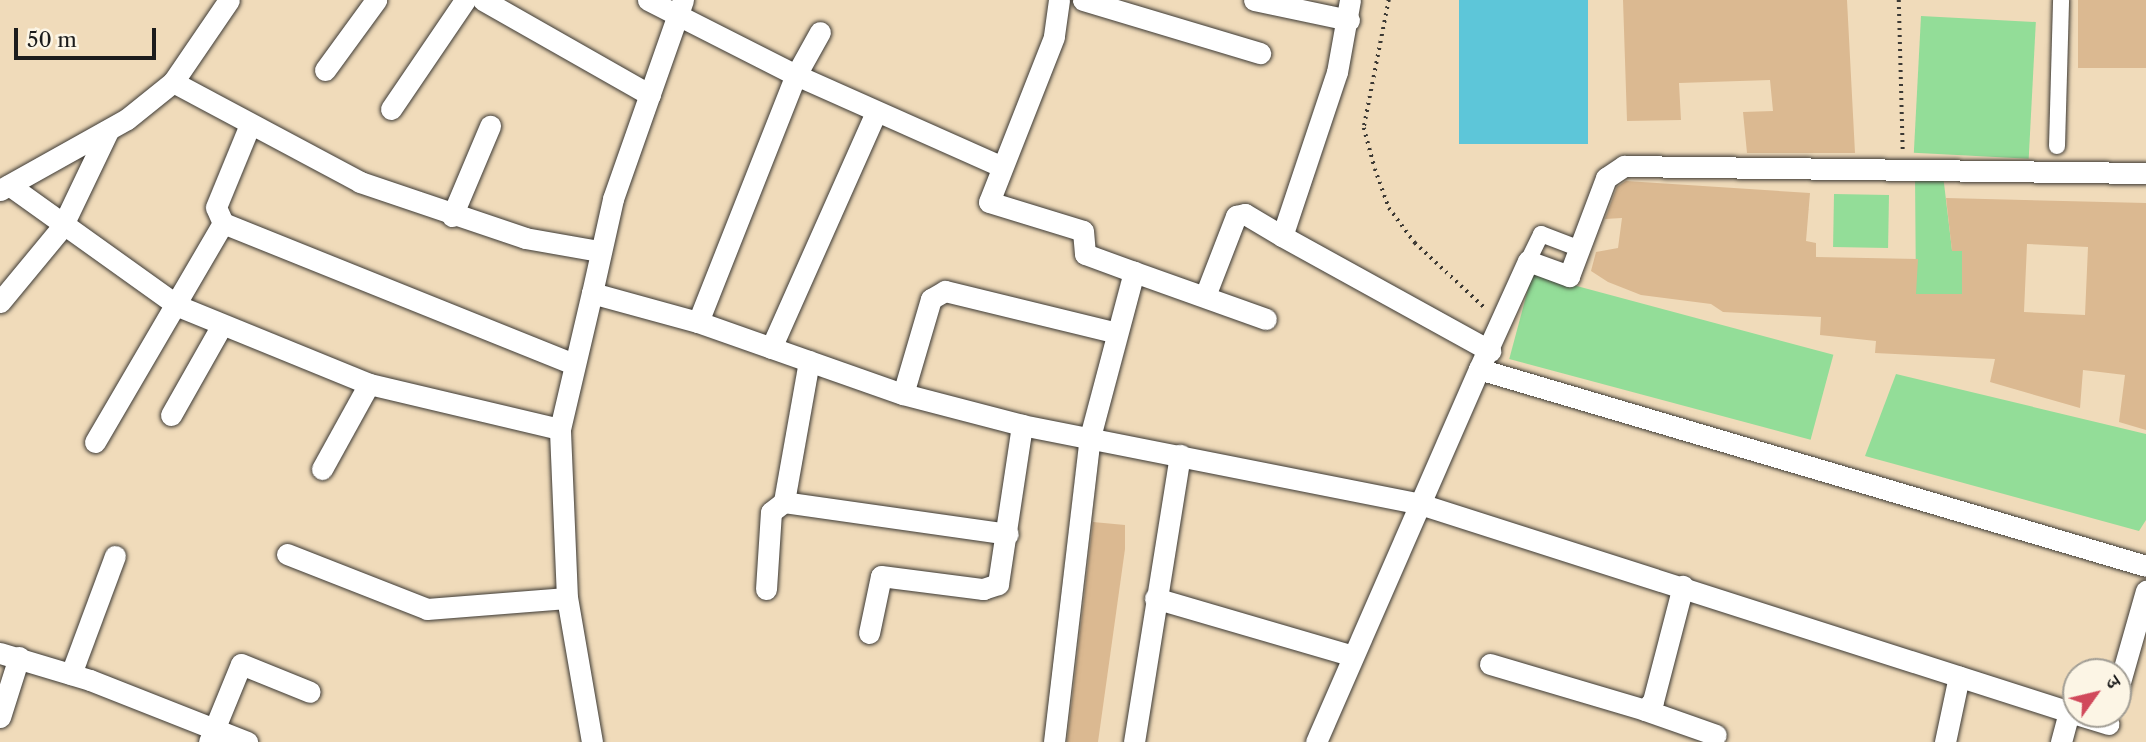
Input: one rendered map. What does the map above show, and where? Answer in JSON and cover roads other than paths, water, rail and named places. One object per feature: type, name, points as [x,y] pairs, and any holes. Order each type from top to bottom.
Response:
[{"type":"street","points":[[229,0],[173,82],[108,131],[5,187],[178,306],[369,384],[560,429]]},
{"type":"street","points":[[325,70],[376,0]]},
{"type":"street","points":[[391,110],[465,0]]},
{"type":"street","points":[[483,0],[650,95]]},
{"type":"street","points":[[648,0],[681,9],[796,75],[1000,166]]},
{"type":"street","points":[[1059,0],[1054,37],[988,195],[994,207],[1083,231],[1085,254],[1266,319]]},
{"type":"street","points":[[1083,0],[1260,53]]},
{"type":"street","points":[[1254,0],[1349,10],[1282,236]]},
{"type":"street","points":[[2057,160],[2061,0]]},
{"type":"street","points":[[592,742],[567,598],[560,429],[572,363],[592,293],[599,251],[681,9]]},
{"type":"street","points":[[698,322],[796,75],[820,32]]},
{"type":"street","points":[[173,82],[249,127],[330,169],[452,216],[599,251]]},
{"type":"street","points":[[771,348],[876,112]]},
{"type":"street","points":[[452,216],[490,126]]},
{"type":"street","points":[[249,127],[216,207],[223,223],[572,363]]},
{"type":"street","points":[[0,302],[62,227],[108,131]]},
{"type":"street","points":[[1528,261],[1569,276],[1606,178],[1624,166],[1904,171],[2057,160],[2146,173]]},
{"type":"street","points":[[1205,296],[1236,216],[1245,214],[1485,360],[2146,566]]},
{"type":"street","points":[[95,442],[178,306],[223,223]]},
{"type":"street","points":[[1316,742],[1418,503],[1504,323],[1541,234],[1580,249]]},
{"type":"street","points":[[1054,742],[1090,437],[1134,272]]},
{"type":"street","points":[[903,394],[931,299],[945,291],[1117,333]]},
{"type":"street","points":[[592,293],[698,322],[903,394],[1022,425],[1418,503],[2062,709]]},
{"type":"street","points":[[171,415],[222,325]]},
{"type":"street","points":[[766,589],[771,512],[784,502],[809,361]]},
{"type":"street","points":[[322,469],[369,384]]},
{"type":"street","points":[[869,633],[881,576],[992,587],[1003,577],[1022,425]]},
{"type":"street","points":[[1134,742],[1154,598],[1180,455]]},
{"type":"street","points":[[784,502],[1008,534]]},
{"type":"street","points":[[288,554],[427,609],[567,598]]},
{"type":"street","points":[[71,674],[115,556]]},
{"type":"street","points":[[1645,710],[1653,701],[1683,586]]},
{"type":"street","points":[[2127,658],[2146,592]]},
{"type":"street","points":[[1154,598],[1353,656]]},
{"type":"street","points":[[0,717],[10,655],[71,674],[212,735],[247,742]]},
{"type":"street","points":[[212,735],[241,664],[310,692]]},
{"type":"street","points":[[1490,664],[1645,710],[1716,735]]},
{"type":"street","points":[[1945,742],[1958,676]]},
{"type":"water","points":[[1459,0],[1588,0],[1588,144],[1459,144]]}]
